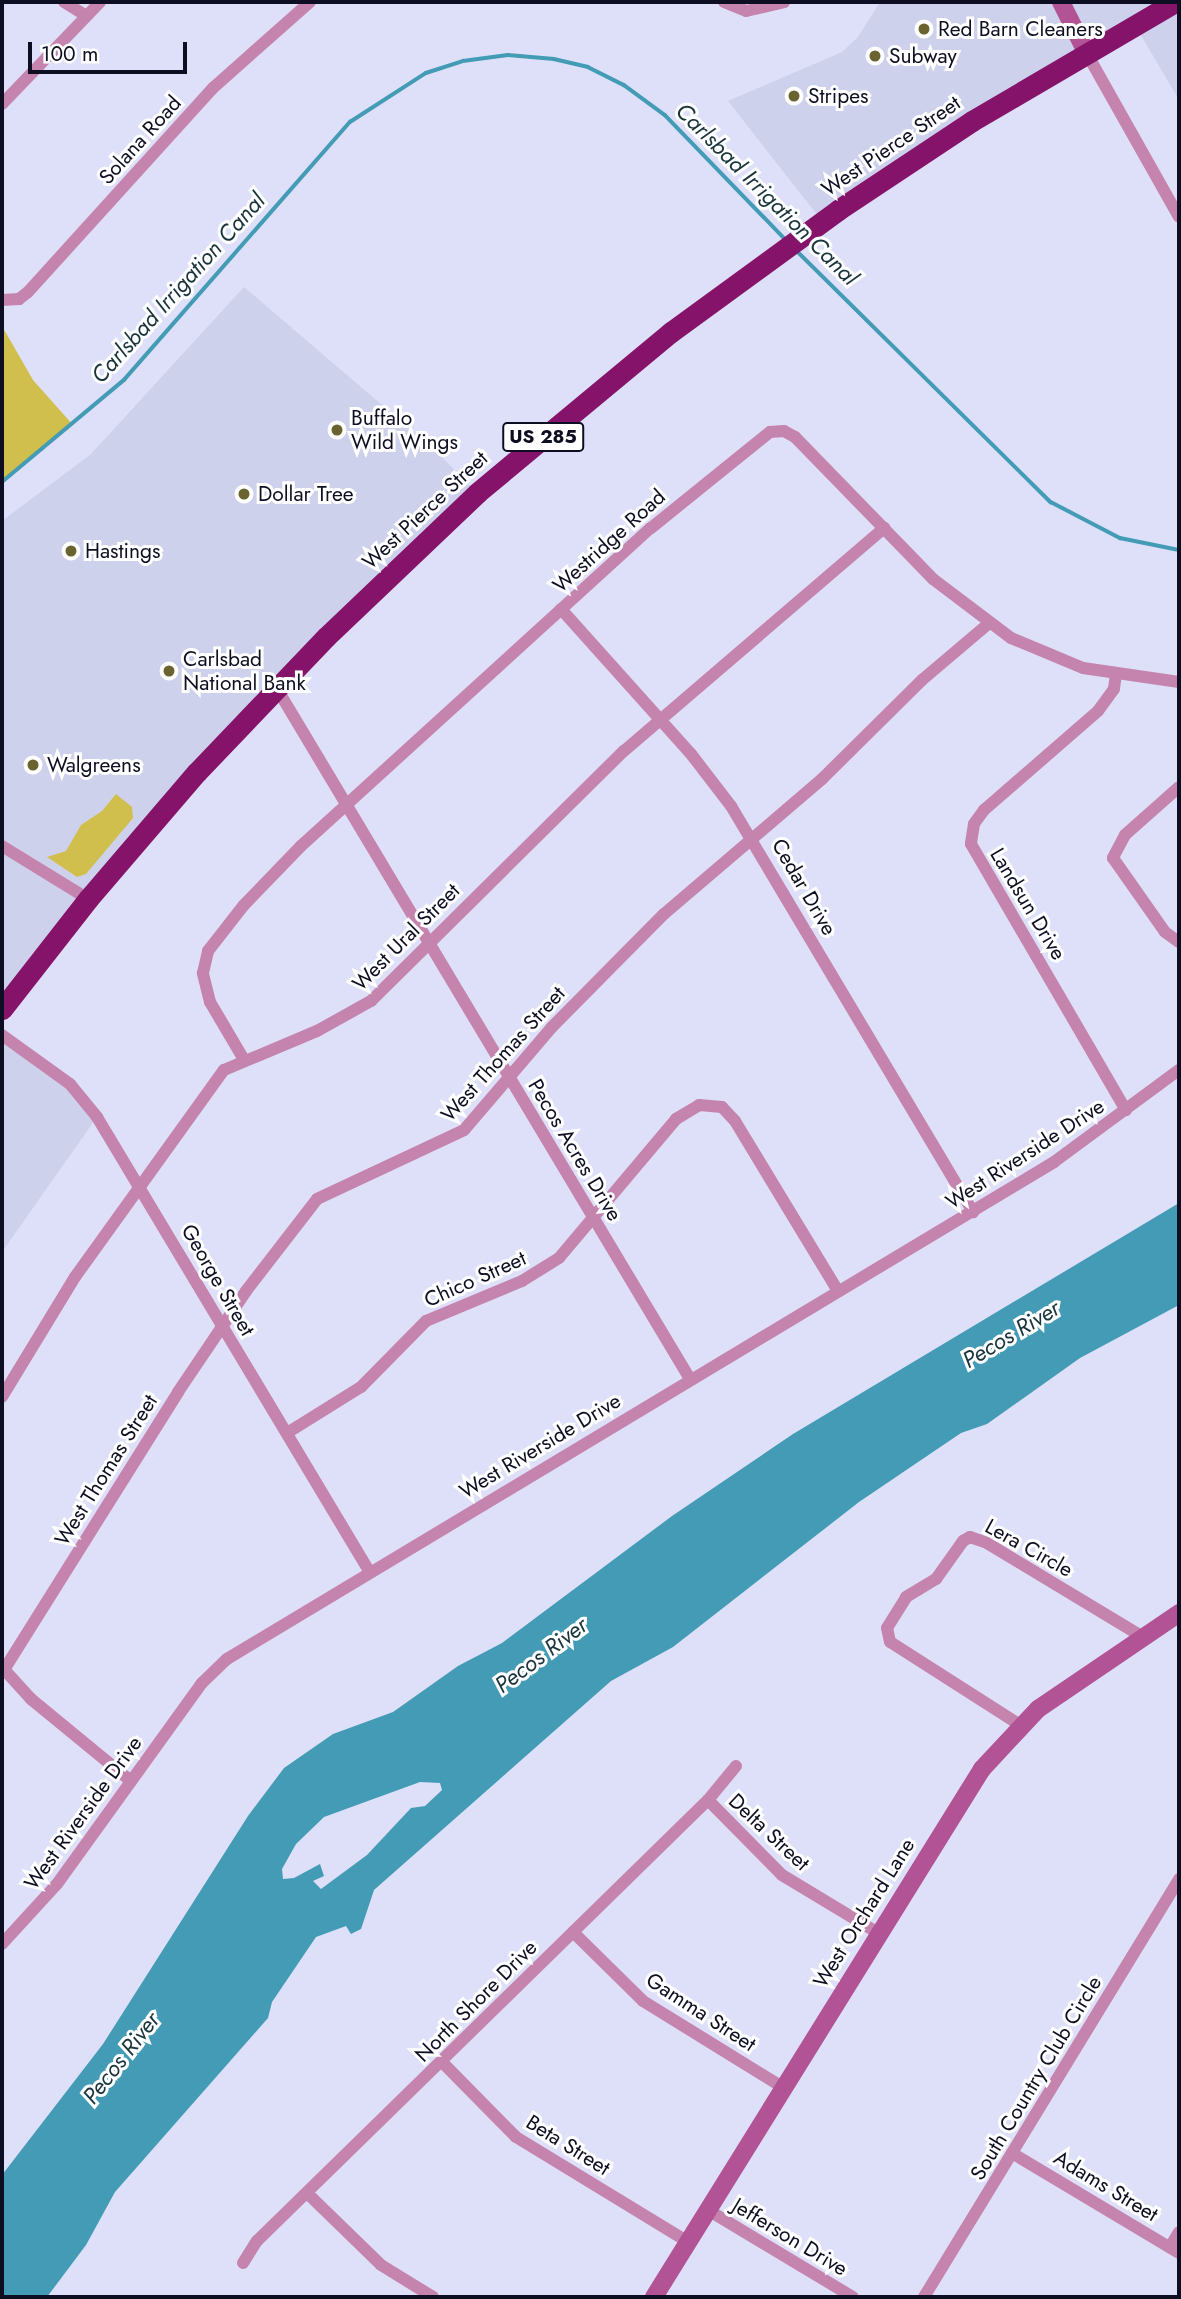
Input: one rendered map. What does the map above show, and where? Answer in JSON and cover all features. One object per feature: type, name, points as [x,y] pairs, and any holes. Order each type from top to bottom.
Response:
[{"type":"highway","name":"West Pierce Street","points":[[2,1009],[88,899],[276,687],[488,484],[671,332],[806,233],[972,121],[1175,2]]},
{"type":"street","points":[[64,2],[86,16]]},
{"type":"street","points":[[2,104],[100,2]]},
{"type":"street","name":"Solana Road","points":[[2,300],[19,299],[28,292],[213,88],[310,2]]},
{"type":"street","points":[[724,2],[746,11],[784,2]]},
{"type":"street","points":[[1061,2],[1086,52],[1179,217]]},
{"type":"street","name":"Westridge Road","points":[[243,1058],[210,1002],[204,976],[205,958],[272,874],[561,609],[709,478],[777,430],[795,437],[933,579],[988,624],[1051,657],[1116,674],[1179,682]]},
{"type":"street","name":"West Ural Street","points":[[2,1397],[75,1277],[205,1091],[243,1058],[359,1010],[661,720],[884,528]]},
{"type":"street","name":"Cedar Drive","points":[[561,609],[661,720],[752,836],[973,1212]]},
{"type":"street","name":"West Thomas Street","points":[[3,1670],[222,1326],[317,1199],[455,1137],[579,999],[704,877],[822,779],[922,680],[988,624]]},
{"type":"street","name":"Landsun Drive","points":[[1116,674],[1114,689],[1098,711],[978,818],[971,844],[1126,1110]]},
{"type":"street","name":"Pecos Acres Drive","points":[[276,687],[690,1380]]},
{"type":"street","points":[[1179,787],[1125,835],[1113,858],[1166,932],[1179,942]]},
{"type":"street","points":[[2,846],[88,899]]},
{"type":"street","name":"George Street","points":[[2,1035],[82,1096],[139,1185],[369,1572]]},
{"type":"street","name":"West Riverside Drive","points":[[2,1944],[57,1884],[212,1672],[253,1642],[1054,1163],[1179,1070]]},
{"type":"street","name":"Chico Street","points":[[287,1433],[361,1387],[426,1321],[551,1264],[685,1112],[699,1105],[717,1105],[735,1121],[838,1291]]},
{"type":"street","name":"Lera Circle","points":[[1020,1725],[890,1642],[887,1628],[906,1597],[936,1579],[962,1541],[970,1537],[987,1543],[1143,1637]]},
{"type":"street","name":"West Orchard Lane","points":[[654,2297],[964,1794],[1020,1725],[1179,1613]]},
{"type":"street","points":[[3,1670],[31,1699],[131,1781]]},
{"type":"street","name":"North Shore Drive","points":[[243,2263],[257,2241],[708,1800],[737,1766]]},
{"type":"street","name":"Delta Street","points":[[708,1800],[782,1875],[878,1933]]},
{"type":"street","name":"South Country Club Circle","points":[[924,2297],[1179,1878]]},
{"type":"street","name":"Gamma Street","points":[[573,1932],[643,2001],[784,2088]]},
{"type":"street","name":"Beta Street","points":[[442,2062],[516,2137],[688,2242]]},
{"type":"street","name":"Adams Street","points":[[1012,2153],[1175,2250]]},
{"type":"street","points":[[307,2193],[381,2265],[433,2297]]},
{"type":"street","name":"Jefferson Drive","points":[[708,2210],[853,2297]]},
{"type":"street","points":[[1175,2250],[1179,2232]]},
{"type":"shaded area","points":[[880,2],[1179,2],[1179,100],[1135,25],[822,221],[728,101],[842,52],[858,37]]},
{"type":"shaded area","points":[[244,287],[437,452],[477,493],[326,637],[2,1009],[2,521],[91,454]]},
{"type":"shaded area","points":[[2,326],[33,380],[73,425],[2,482]]},
{"type":"shaded area","points":[[116,794],[132,807],[133,818],[86,874],[77,877],[47,857],[66,851],[81,825],[102,811]]},
{"type":"shaded area","points":[[2,1035],[60,1076],[97,1117],[2,1252]]},
{"type":"water","name":"Pecos River","points":[[1179,1203],[1179,1305],[1080,1358],[987,1424],[961,1433],[859,1502],[673,1647],[611,1681],[374,1890],[361,1929],[351,1934],[346,1926],[316,1937],[272,2002],[268,2018],[115,2192],[86,2245],[47,2297],[2,2297],[2,2175],[103,2044],[248,1816],[284,1768],[333,1734],[393,1712],[458,1666],[502,1643],[672,1516],[793,1434]],"holes":[[[420,1782],[440,1783],[442,1790],[425,1806],[411,1808],[367,1855],[321,1889],[313,1881],[324,1876],[320,1864],[294,1878],[283,1879],[282,1869],[296,1844],[324,1817]]]},
{"type":"waterway","name":"Carlsbad Irrigation Canal","points":[[2,482],[124,380],[350,122],[426,73],[463,61],[508,55],[554,59],[588,67],[624,85],[665,115],[785,239]]},
{"type":"waterway","name":"Carlsbad Irrigation Canal","points":[[795,249],[1051,502],[1120,538],[1179,550]]},
{"type":"place","name":"Red Barn Cleaners","points":[[924,29]]},
{"type":"place","name":"Subway","points":[[875,56]]},
{"type":"place","name":"Stripes","points":[[794,96]]},
{"type":"place","name":"Buffalo Wild Wings","points":[[337,430]]},
{"type":"place","name":"Dollar Tree","points":[[244,494]]},
{"type":"place","name":"Hastings","points":[[71,551]]},
{"type":"place","name":"Carlsbad National Bank","points":[[169,671]]},
{"type":"place","name":"Walgreens","points":[[33,765]]}]
